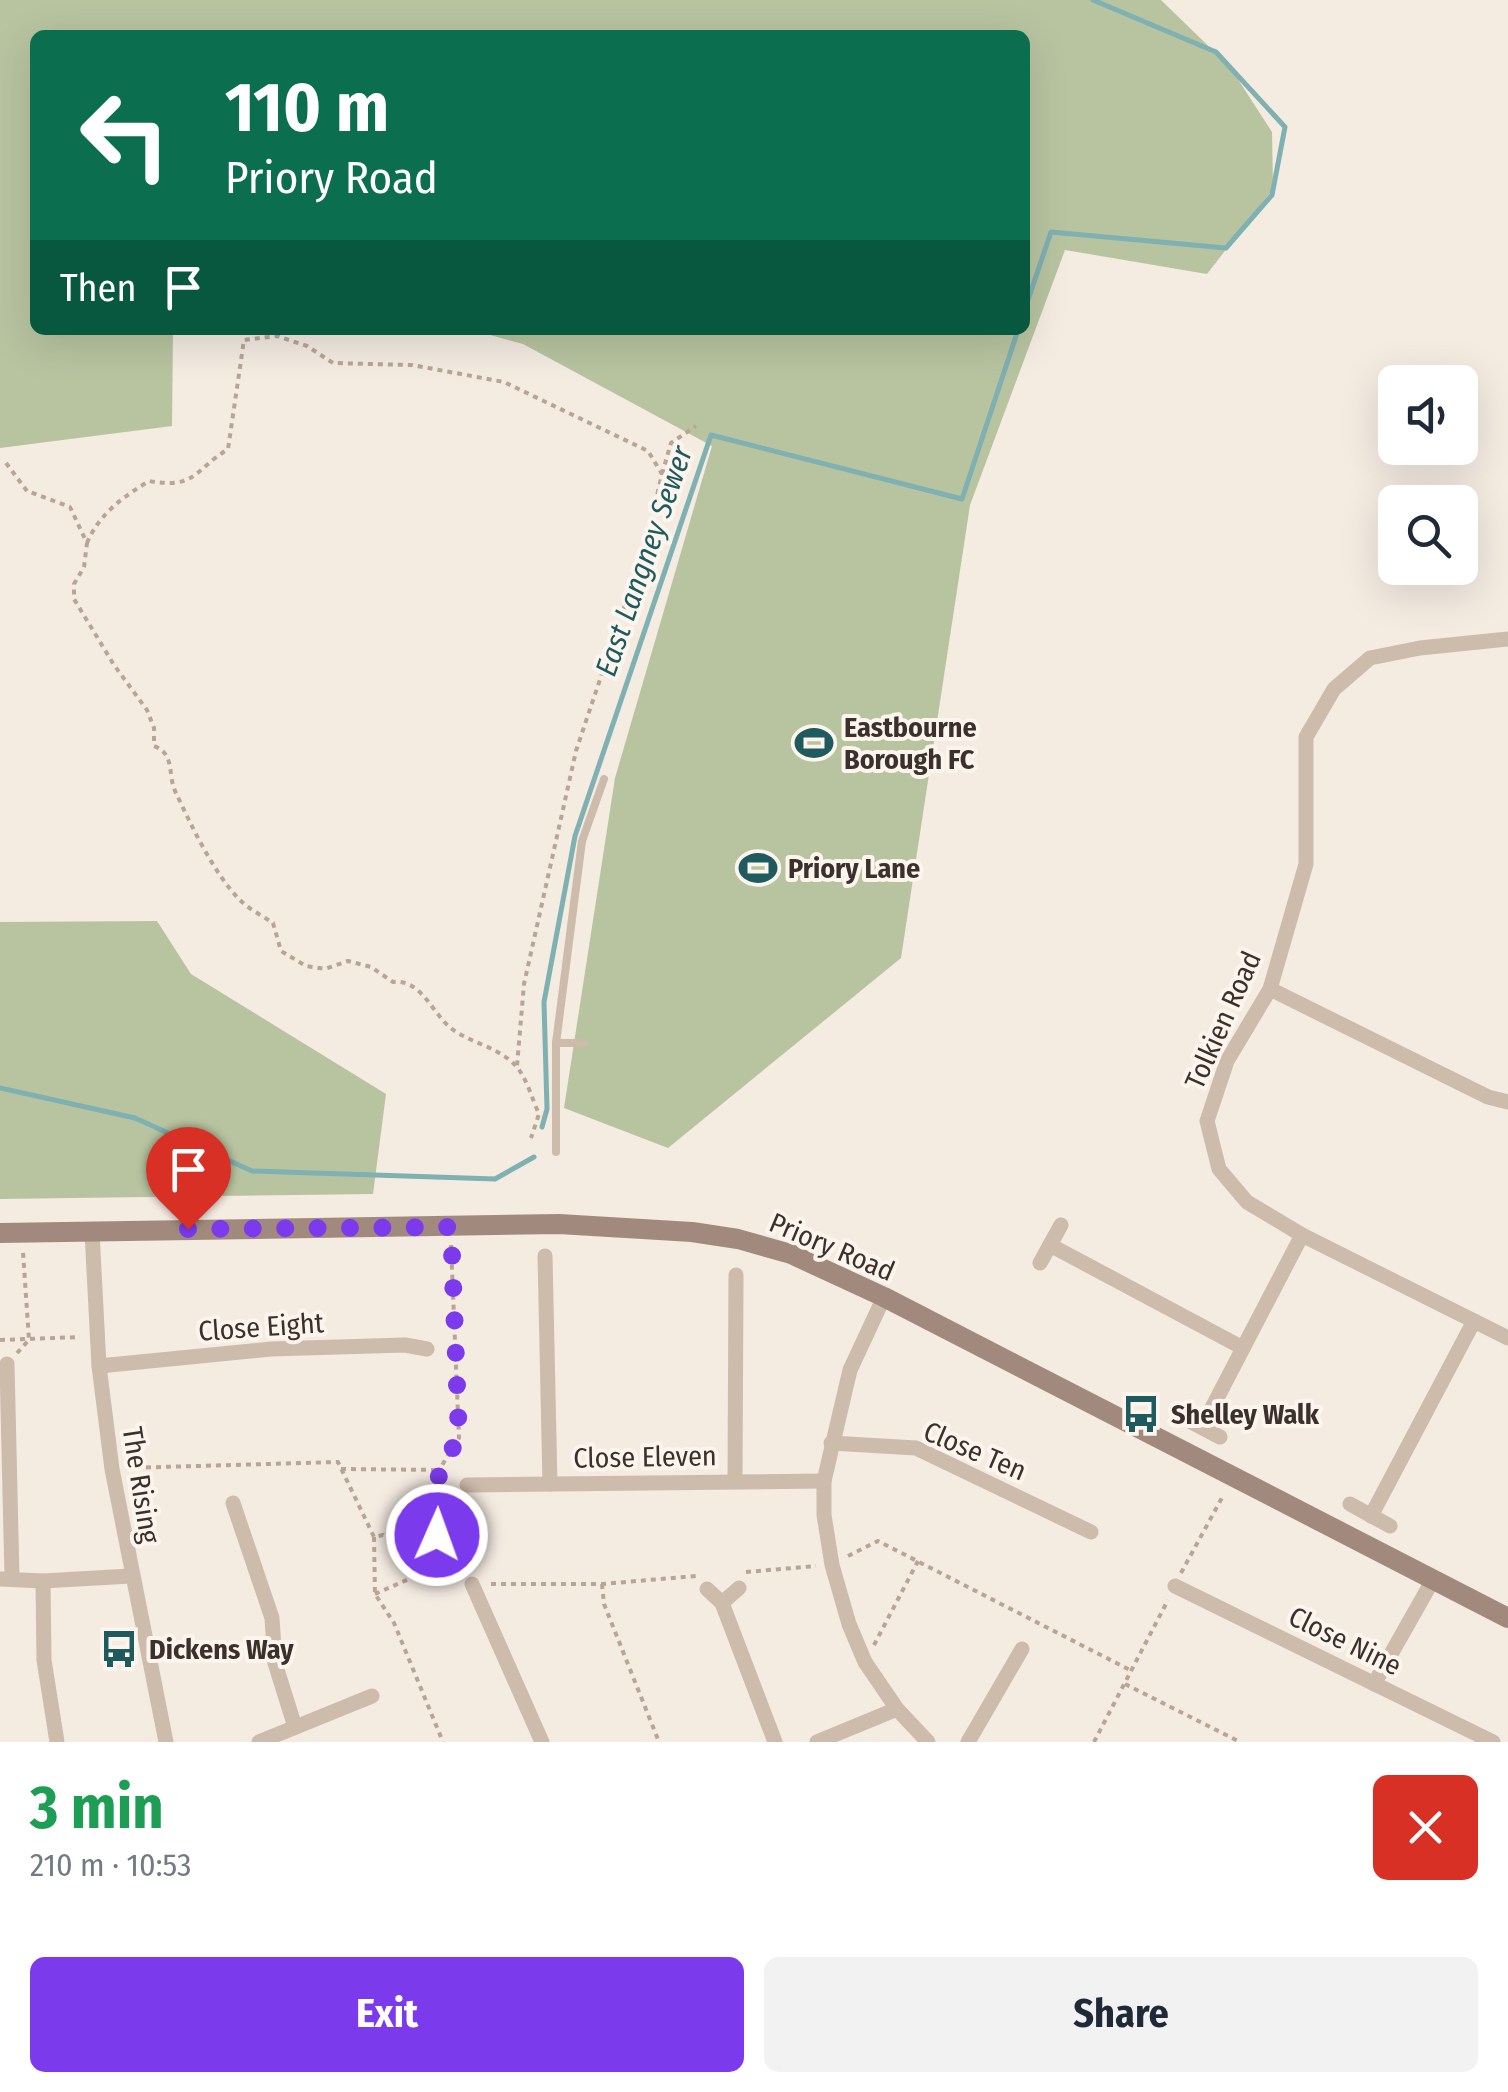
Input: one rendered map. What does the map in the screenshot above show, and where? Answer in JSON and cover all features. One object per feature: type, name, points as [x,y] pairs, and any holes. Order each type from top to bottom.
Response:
[{"type":"street","name":"Tolkien Road","points":[[1508,640],[1420,648],[1370,658],[1334,689],[1306,737],[1306,864],[1270,989],[1226,1061],[1207,1121],[1218,1170],[1246,1202],[1302,1235],[1508,1338]]},
{"type":"street","points":[[1270,989],[1488,1097],[1508,1102]]},
{"type":"street","name":"Priory Road","points":[[0,1233],[559,1224],[692,1232],[738,1239],[792,1254],[884,1297],[1508,1618]]},
{"type":"street","points":[[1040,1263],[1061,1224]]},
{"type":"street","name":"The Rising","points":[[92,1232],[98,1366],[112,1469],[166,1742]]},
{"type":"street","points":[[1202,1427],[1302,1235]]},
{"type":"street","points":[[1050,1245],[1243,1348]]},
{"type":"street","points":[[545,1256],[550,1484]]},
{"type":"street","points":[[735,1480],[736,1274]]},
{"type":"street","points":[[884,1297],[850,1370],[824,1481],[824,1514],[832,1565],[848,1624],[896,1710],[928,1742]]},
{"type":"street","points":[[1371,1516],[1474,1321]]},
{"type":"street","name":"Close Eight","points":[[98,1366],[271,1350],[405,1345],[427,1350]]},
{"type":"street","points":[[7,1364],[6,1578],[43,1582],[131,1576]]},
{"type":"street","points":[[1180,1416],[1220,1436]]},
{"type":"street","name":"Close Ten","points":[[832,1444],[916,1448],[1091,1532]]},
{"type":"street","name":"Close Eleven","points":[[467,1485],[824,1481]]},
{"type":"street","points":[[233,1503],[272,1618],[274,1664],[295,1728]]},
{"type":"street","points":[[1350,1504],[1390,1526]]},
{"type":"street","points":[[1374,1684],[1434,1578]]},
{"type":"street","points":[[722,1603],[737,1581]]},
{"type":"street","points":[[43,1582],[44,1660],[56,1742]]},
{"type":"street","points":[[702,1583],[722,1603],[776,1742]]},
{"type":"street","points":[[472,1584],[542,1742]]},
{"type":"street","name":"Close Nine","points":[[1175,1586],[1493,1742]]},
{"type":"street","points":[[968,1742],[1022,1650]]},
{"type":"street","points":[[259,1742],[372,1696]]},
{"type":"street","points":[[818,1742],[896,1710]]},
{"type":"lane","points":[[556,1152],[556,1043],[582,841],[604,779]]},
{"type":"lane","points":[[556,1043],[584,1043]]},
{"type":"path","points":[[518,1066],[454,1030],[433,1012],[424,995],[404,981],[393,982],[370,967],[348,961],[325,969],[306,966],[280,951],[274,923],[242,903],[226,884],[173,788],[169,758],[154,746],[154,728],[147,710],[74,599],[74,584],[84,566],[92,530],[112,505],[150,481],[173,484],[198,476],[228,450],[244,340],[278,336],[307,346],[333,362],[412,364],[504,382],[648,450],[662,474]]},
{"type":"path","points":[[531,1138],[539,1114],[518,1066],[524,984],[576,750],[648,539],[672,443],[696,426]]},
{"type":"path","points":[[6,463],[27,491],[70,508],[88,543]]},
{"type":"path","points":[[436,1567],[439,1470],[459,1438],[451,1227]]},
{"type":"path","points":[[7,1364],[28,1340],[22,1232]]},
{"type":"path","points":[[0,1340],[98,1336]]},
{"type":"path","points":[[112,1469],[338,1462],[374,1537],[375,1594],[394,1624],[443,1742]]},
{"type":"path","points":[[341,1469],[439,1470]]},
{"type":"path","points":[[1094,1742],[1234,1477]]},
{"type":"path","points":[[374,1537],[383,1536],[472,1584],[702,1583]]},
{"type":"path","points":[[737,1581],[832,1565],[878,1541],[1132,1671]]},
{"type":"path","points":[[866,1662],[918,1560]]},
{"type":"path","points":[[375,1594],[436,1567]]},
{"type":"path","points":[[602,1584],[604,1604],[659,1742]]},
{"type":"path","points":[[1124,1684],[1240,1742]]},
{"type":"green space","points":[[0,0],[1161,0],[1230,67],[1272,132],[1273,189],[1207,274],[1065,250],[970,505],[901,958],[668,1148],[564,1108],[615,778],[712,446],[523,344],[490,335],[1030,335],[1030,30],[30,30],[30,335],[173,335],[172,426],[0,448]]},
{"type":"green space","points":[[157,921],[191,974],[386,1094],[373,1194],[0,1199],[0,922]]},
{"type":"waterway","name":"East Langney Sewer","points":[[1030,294],[1051,232],[1226,248],[1272,195],[1285,127],[1216,52],[1093,0]]},
{"type":"waterway","name":"East Langney Sewer","points":[[542,1127],[547,1109],[544,1002],[575,836],[711,435],[962,499],[1016,335]]},
{"type":"waterway","name":"East Langney Sewer","points":[[0,1088],[135,1118],[252,1171],[495,1179],[534,1157]]},
{"type":"place","name":"Eastbourne Borough FC","points":[[814,743]]},
{"type":"place","name":"Priory Lane","points":[[758,868]]},
{"type":"place","name":"Shelley Walk","points":[[1141,1414]]},
{"type":"place","name":"Dickens Way","points":[[119,1649]]},
{"type":"route","points":[[188,1229],[451,1227],[459,1438],[439,1470],[437,1535]]}]
